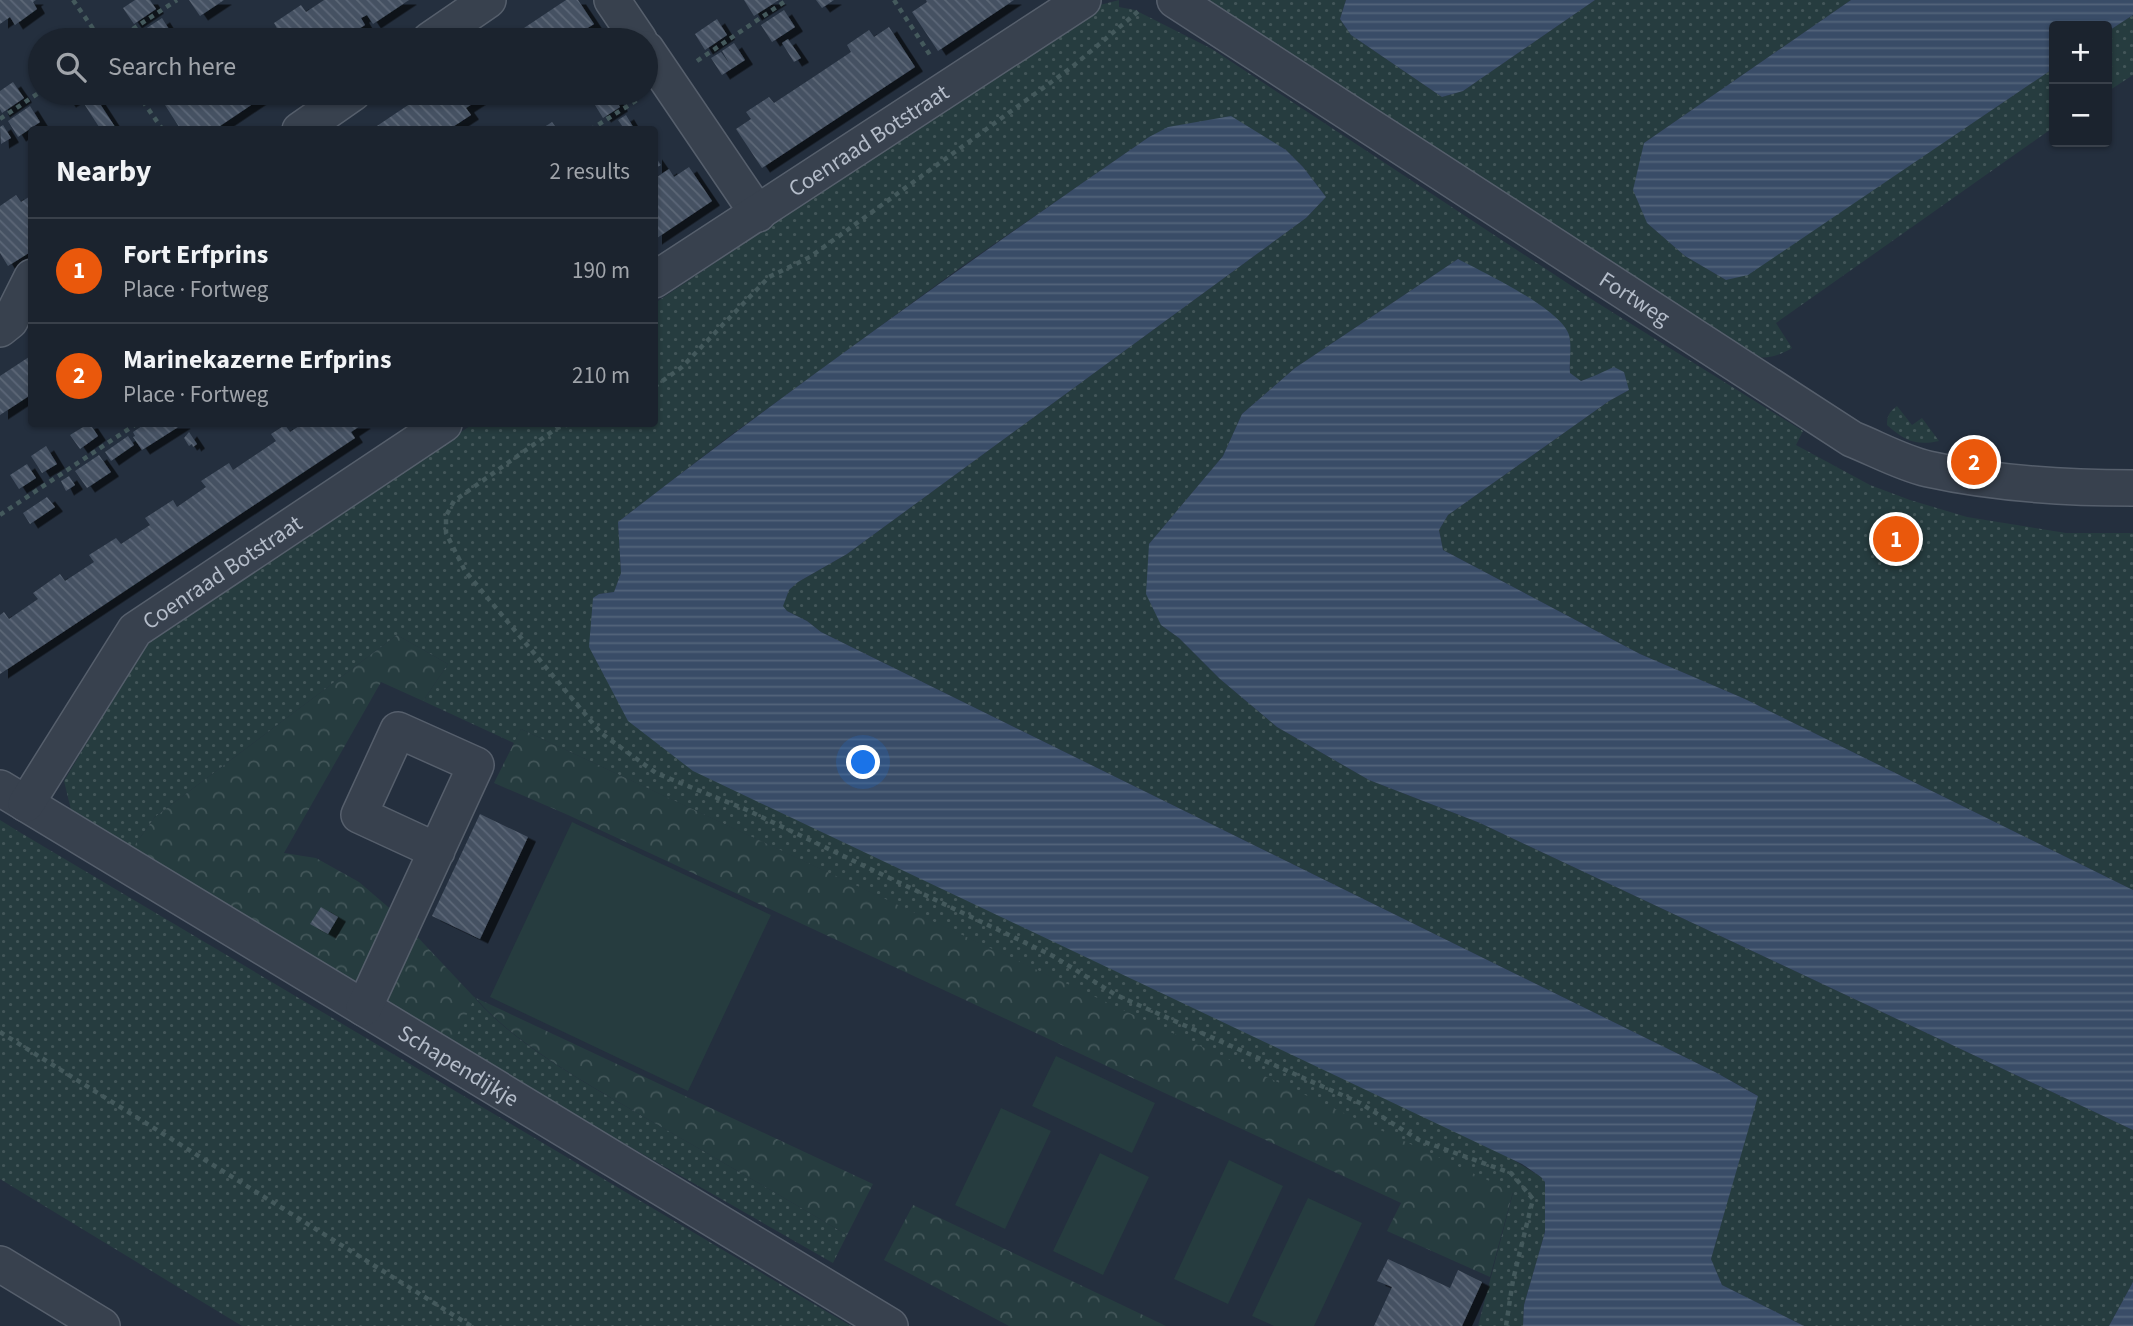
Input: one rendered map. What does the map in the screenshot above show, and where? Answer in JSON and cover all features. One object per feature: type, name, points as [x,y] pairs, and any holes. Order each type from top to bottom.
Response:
[{"type":"street","points":[[447,28],[488,0]]},
{"type":"street","points":[[612,0],[631,28]]},
{"type":"street","name":"Coenraad Botstraat","points":[[658,277],[1083,0]]},
{"type":"street","name":"Fortweg","points":[[1159,4],[1852,439],[1925,468],[2001,482],[2060,488],[2133,488]]},
{"type":"street","points":[[658,68],[758,214]]},
{"type":"street","points":[[306,126],[336,105]]},
{"type":"street","points":[[0,329],[10,321],[28,285]]},
{"type":"street","name":"Coenraad Botstraat","points":[[13,796],[135,630],[430,427]]},
{"type":"street","name":"Schapendijkje","points":[[13,796],[890,1326]]},
{"type":"street","points":[[364,1009],[437,851]]},
{"type":"street","points":[[0,1264],[102,1326]]},
{"type":"path","points":[[74,0],[93,28]]},
{"type":"path","points":[[134,28],[177,0]]},
{"type":"path","points":[[894,0],[951,87]]},
{"type":"path","points":[[658,384],[682,368],[769,277],[810,257],[832,242],[1159,4]]},
{"type":"path","points":[[0,119],[28,100]]},
{"type":"path","points":[[145,105],[160,126]]},
{"type":"path","points":[[0,515],[132,427]]},
{"type":"path","points":[[560,427],[454,501],[446,516],[446,533],[465,572],[601,733],[656,773],[747,810],[1053,956],[1116,995],[1360,1103],[1419,1140],[1511,1172],[1533,1199],[1513,1280],[1506,1326]]},
{"type":"path","points":[[0,1032],[471,1326]]},
{"type":"green space","points":[[1119,0],[1119,7],[1135,10],[1212,49],[1596,302],[1803,431],[1796,445],[1870,485],[1967,517],[2066,533],[2133,533],[2133,890],[1745,699],[1640,654],[1443,550],[1439,530],[1448,515],[1609,401],[1629,390],[1599,375],[1580,381],[1570,373],[1569,335],[1458,259],[1295,368],[1242,414],[1223,456],[1149,544],[1161,625],[1179,638],[1220,679],[1277,727],[1369,780],[1480,823],[2133,1130],[2133,1282],[2109,1326],[1804,1326],[1722,1285],[1711,1259],[1757,1095],[821,632],[782,606],[789,590],[798,582],[847,554],[1306,218],[1326,197],[1286,150],[1231,117],[1149,137],[961,267],[727,438],[618,522],[621,573],[614,592],[599,594],[1541,1177],[1545,1182],[1545,1232],[1524,1305],[1523,1326],[1478,1326],[1513,1193],[521,729],[514,743],[423,701],[448,664],[397,635],[155,817],[129,853],[73,818],[64,781],[138,657],[162,631],[468,427],[658,427],[658,301],[1100,5]]},
{"type":"green space","points":[[1201,0],[1346,0],[1340,19],[1351,35],[1442,97],[1463,91],[1595,0],[1851,0],[1644,143],[1647,223],[1685,256],[1726,280],[1748,274],[2049,71],[2049,131],[1776,323],[1792,348],[1774,356],[1744,355]]},
{"type":"green space","points":[[2133,15],[2133,75],[2112,89],[2112,84],[2112,29]]},
{"type":"green space","points":[[1897,406],[1912,425],[1922,418],[1939,441],[1917,442],[1905,438],[1887,425],[1890,412]]},
{"type":"green space","points":[[397,635],[448,664],[423,701],[381,682],[284,853],[316,858],[359,882],[394,912],[475,997],[452,1045],[129,853],[155,817]]},
{"type":"green space","points":[[521,729],[1513,1192],[1490,1277],[1387,1231],[1401,1203],[494,783]]},
{"type":"green space","points":[[0,820],[851,1326],[242,1326],[0,1179]]},
{"type":"green space","points":[[572,822],[771,915],[688,1091],[490,997]]},
{"type":"green space","points":[[474,997],[510,1032],[554,1063],[847,1235],[833,1263],[452,1045]]},
{"type":"green space","points":[[476,998],[873,1184],[847,1235],[554,1063],[511,1031]]},
{"type":"green space","points":[[1056,1056],[1155,1103],[1132,1153],[1032,1106]]},
{"type":"green space","points":[[1001,1108],[1051,1131],[1005,1229],[955,1205]]},
{"type":"green space","points":[[1100,1153],[1149,1177],[1103,1275],[1053,1251]]},
{"type":"green space","points":[[1229,1160],[1283,1186],[1228,1304],[1174,1279]]},
{"type":"green space","points":[[1308,1198],[1362,1223],[1314,1326],[1274,1326],[1252,1316]]},
{"type":"green space","points":[[913,1205],[1166,1326],[1009,1326],[884,1260]]},
{"type":"water","points":[[1346,0],[1595,0],[1463,91],[1442,97],[1351,35],[1340,19]]},
{"type":"water","points":[[1851,0],[2133,0],[2133,15],[2112,29],[2112,21],[2049,21],[2049,71],[1748,275],[1726,280],[1685,256],[1647,223],[1633,190],[1644,143]]},
{"type":"water","points":[[1231,116],[1286,150],[1326,197],[1306,218],[847,554],[798,582],[789,590],[783,606],[821,632],[1715,1072],[1758,1096],[1711,1259],[1722,1285],[1804,1326],[1523,1326],[1524,1305],[1545,1232],[1545,1182],[1541,1177],[1522,1164],[693,771],[628,721],[589,647],[593,598],[599,594],[614,592],[621,573],[618,522],[881,326],[1149,137],[1168,127]]},
{"type":"water","points":[[1458,259],[1520,292],[1563,325],[1570,339],[1570,373],[1581,381],[1614,367],[1624,372],[1629,390],[1609,401],[1448,515],[1439,530],[1443,550],[1640,654],[1745,699],[2133,890],[2133,1130],[1480,823],[1369,780],[1277,727],[1220,679],[1179,638],[1161,625],[1146,594],[1149,544],[1223,456],[1242,414],[1295,368]]},
{"type":"water","points":[[2133,1282],[2133,1326],[2109,1326]]},
{"type":"building","points":[[0,0],[36,0],[33,2],[37,9],[15,25],[10,17],[0,24]]},
{"type":"building","points":[[135,0],[150,0],[156,9],[134,24],[123,8]]},
{"type":"building","points":[[189,0],[224,0],[200,16]]},
{"type":"building","points":[[324,0],[409,0],[373,24],[367,15],[361,18],[365,25],[360,28],[277,28],[274,23],[301,5],[306,12]]},
{"type":"building","points":[[566,0],[578,0],[594,24],[588,28],[524,28]]},
{"type":"building","points":[[744,0],[779,0],[754,16]]},
{"type":"building","points":[[816,0],[834,0],[822,8]]},
{"type":"building","points":[[926,0],[1014,0],[938,51],[912,12],[927,2]]},
{"type":"building","points":[[784,10],[795,27],[772,42],[761,25]]},
{"type":"building","points":[[162,18],[168,28],[147,28]]},
{"type":"building","points":[[717,19],[727,35],[705,50],[695,34]]},
{"type":"building","points":[[889,27],[915,67],[762,168],[736,129],[751,119],[746,112],[769,97],[774,103],[851,52],[847,45],[869,30],[874,37]]},
{"type":"building","points":[[788,39],[801,58],[794,62],[782,43]]},
{"type":"building","points":[[734,43],[745,60],[722,75],[711,58],[721,52],[729,63],[722,51]]},
{"type":"building","points":[[13,82],[24,98],[2,113],[0,91]]},
{"type":"building","points":[[85,105],[101,105],[114,126],[98,126]]},
{"type":"building","points":[[165,105],[251,105],[220,126],[178,126]]},
{"type":"building","points":[[408,105],[471,105],[466,108],[471,115],[454,126],[377,126]]},
{"type":"building","points":[[595,105],[619,105],[620,107],[603,118]]},
{"type":"building","points":[[30,106],[40,122],[28,126],[28,130],[18,137],[8,121]]},
{"type":"building","points":[[626,115],[633,126],[622,126],[618,120]]},
{"type":"building","points":[[3,125],[11,138],[1,144],[0,127]]},
{"type":"building","points":[[689,167],[712,201],[658,237],[658,176],[669,169],[674,177]]},
{"type":"building","points":[[16,195],[21,202],[28,198],[28,254],[8,266],[0,253],[0,206]]},
{"type":"building","points":[[28,358],[28,397],[0,415],[0,376]]},
{"type":"building","points":[[83,427],[92,427],[98,436],[80,449],[70,435]]},
{"type":"building","points":[[140,427],[178,427],[142,450],[133,437],[133,432]]},
{"type":"building","points":[[282,427],[286,427],[290,432],[298,427],[358,427],[351,432],[355,438],[0,674],[0,615],[4,612],[9,619],[38,599],[33,593],[60,574],[65,581],[94,562],[89,555],[116,538],[121,544],[150,525],[145,518],[173,500],[177,507],[206,487],[201,481],[229,463],[233,470],[276,441],[271,434]]},
{"type":"building","points":[[189,432],[197,444],[193,447],[192,444],[189,446],[184,438]]},
{"type":"building","points":[[128,436],[134,445],[111,461],[105,452]]},
{"type":"building","points":[[46,446],[57,464],[42,473],[31,456]]},
{"type":"building","points":[[99,455],[111,472],[87,488],[75,471]]},
{"type":"building","points":[[27,464],[36,478],[19,489],[10,475]]},
{"type":"building","points":[[69,476],[75,485],[66,491],[61,481]]},
{"type":"building","points":[[47,497],[55,507],[30,524],[23,513]]},
{"type":"building","points":[[480,814],[528,837],[480,939],[432,916]]},
{"type":"building","points":[[321,907],[338,917],[328,934],[310,924]]},
{"type":"building","points":[[1388,1259],[1450,1288],[1458,1270],[1482,1282],[1462,1326],[1374,1326],[1392,1287],[1377,1281]]},
{"type":"place","name":"Marinekazerne Erfprins","points":[[1974,462]]},
{"type":"place","name":"Fort Erfprins","points":[[1896,539]]}]
